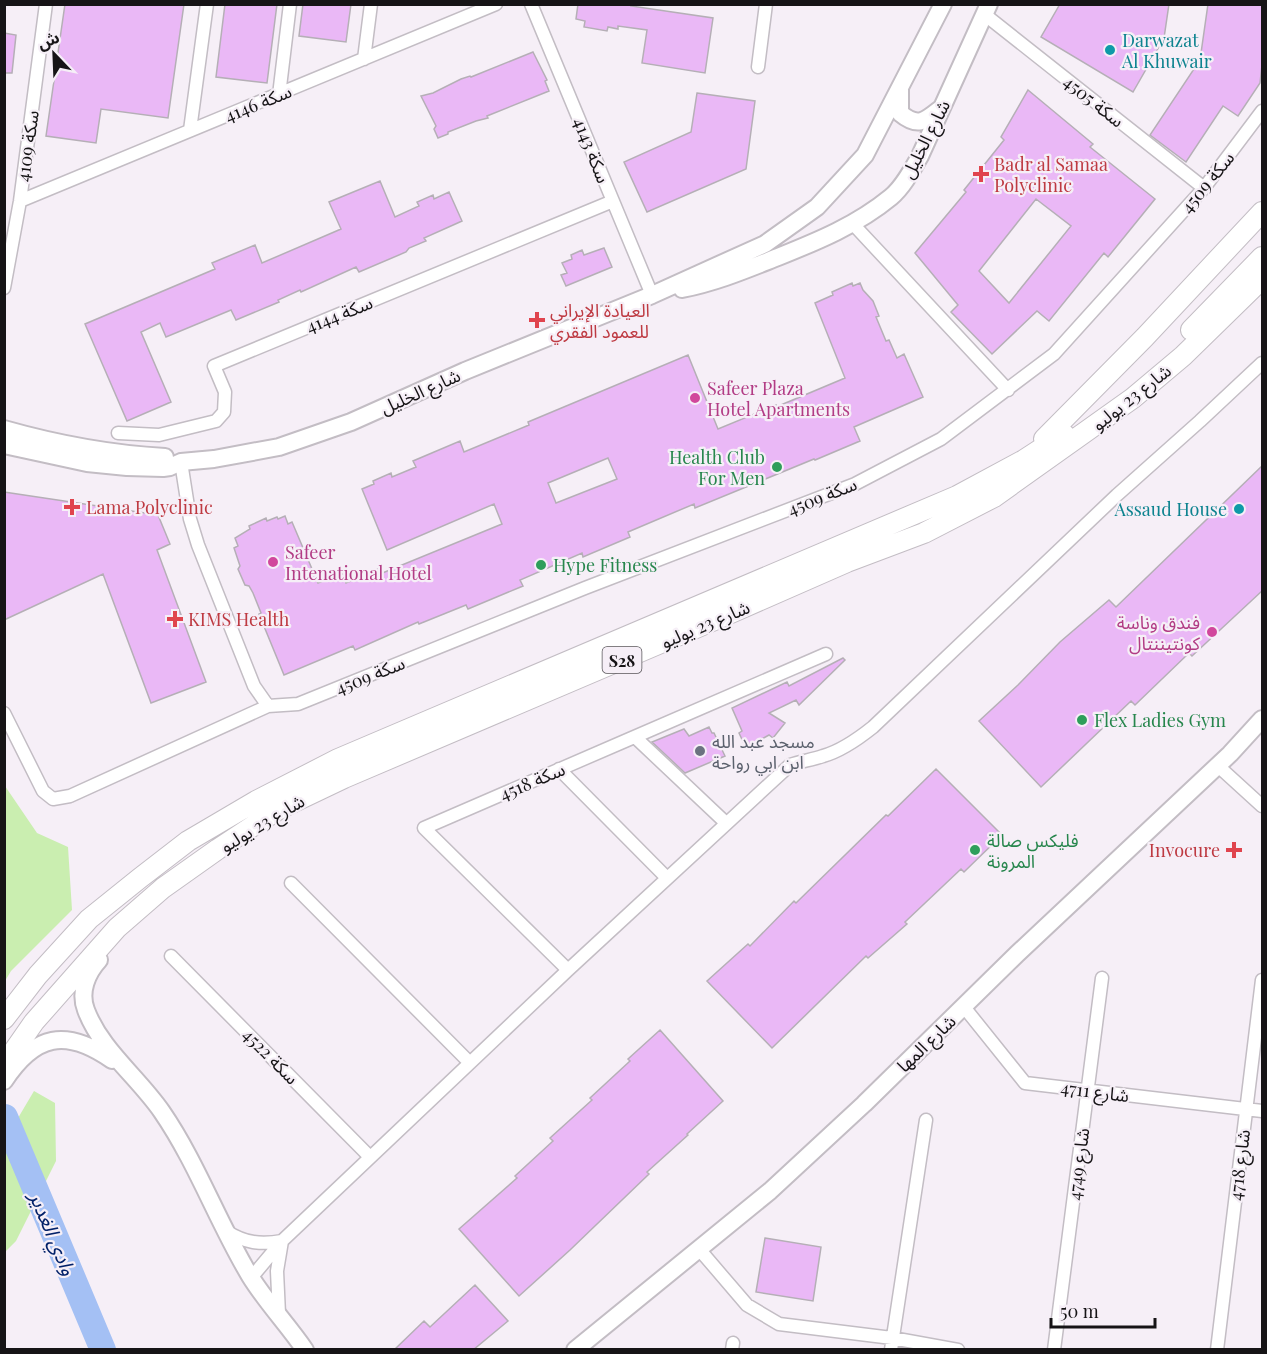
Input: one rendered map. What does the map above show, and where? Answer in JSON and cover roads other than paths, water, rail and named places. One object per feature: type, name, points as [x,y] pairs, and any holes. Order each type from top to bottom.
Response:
[{"type":"main road","points":[[1024,460],[1263,212]]},
{"type":"main road","name":"شارع 23 يوليو","points":[[4,1019],[38,975],[90,919],[188,841],[256,801],[338,759],[893,525],[957,496],[1024,460],[1097,412],[1161,360],[1263,257]]},
{"type":"main road","name":"شارع 23 يوليو","points":[[4,1065],[34,1022],[117,928],[163,888],[279,809],[344,778],[847,562],[924,532],[994,498],[1133,398],[1184,356],[1263,279]]},
{"type":"street","name":"سكة 4109","points":[[4,288],[20,201],[45,4]]},
{"type":"street","points":[[190,130],[207,4]]},
{"type":"street","points":[[279,95],[290,4]]},
{"type":"street","points":[[364,59],[371,4]]},
{"type":"street","name":"سكة 4146","points":[[20,201],[496,4]]},
{"type":"street","name":"سكة 4143","points":[[531,4],[652,295]]},
{"type":"street","points":[[758,67],[766,4]]},
{"type":"street","name":"شارع الخليل","points":[[4,445],[61,458],[128,467],[163,468],[180,462],[247,454],[279,447],[351,422],[465,371],[652,295],[765,244],[816,207],[865,155],[942,4]]},
{"type":"street","name":"شارع الخليل","points":[[652,295],[713,283],[853,224],[893,196],[920,156],[987,9]]},
{"type":"street","name":"سكة 4505","points":[[987,9],[1204,189]]},
{"type":"street","points":[[901,86],[900,112],[908,119],[918,122],[926,120],[940,109]]},
{"type":"street","name":"سكة 4509","points":[[4,712],[43,791],[53,799],[70,796],[268,706],[298,704],[585,588],[855,484],[941,439],[1054,354],[1204,189],[1263,111]]},
{"type":"street","name":"سكة 4144","points":[[118,433],[159,435],[216,421],[224,412],[225,392],[214,366],[613,201]]},
{"type":"street","points":[[853,224],[1008,390]]},
{"type":"street","points":[[251,1278],[282,1241],[370,1157],[790,765],[823,756],[843,747],[873,726],[1117,495],[1263,363]]},
{"type":"street","name":"شارع الخليل","points":[[4,429],[88,448],[129,455],[168,458],[180,462]]},
{"type":"street","points":[[180,462],[190,519],[198,545],[254,686],[268,706]]},
{"type":"street","name":"سكة 4518","points":[[568,970],[424,828],[826,654]]},
{"type":"street","name":"شارع المها","points":[[575,1350],[778,1184],[1263,719]]},
{"type":"street","points":[[636,738],[726,823]]},
{"type":"street","points":[[1217,765],[1263,806]]},
{"type":"street","points":[[559,769],[667,878]]},
{"type":"street","points":[[218,849],[143,915],[90,970],[84,987],[85,1007],[105,1043],[160,1110],[187,1151],[225,1231],[251,1278],[305,1350]]},
{"type":"street","points":[[291,883],[470,1063]]},
{"type":"street","name":"سكة 4522","points":[[171,956],[370,1157]]},
{"type":"street","name":"4749 شارع","points":[[1054,1350],[1102,978]]},
{"type":"street","name":"4718 شارع","points":[[1216,1350],[1263,980]]},
{"type":"street","name":"4711 شارع","points":[[964,1007],[1025,1083],[1263,1111]]},
{"type":"street","points":[[4,1081],[27,1054],[56,1039],[75,1040],[96,1048],[125,1069]]},
{"type":"street","points":[[892,1344],[926,1120]]},
{"type":"street","points":[[225,1231],[240,1240],[265,1244],[282,1241]]},
{"type":"street","points":[[279,1314],[277,1271],[282,1241]]},
{"type":"street","points":[[699,1249],[747,1305],[779,1324],[892,1344],[958,1350]]},
{"type":"waterway","name":"وادي الغدير","points":[[5,1117],[103,1350]]},
{"type":"place","name":"Darwazat Al Khuwair","points":[[1110,50]]},
{"type":"place","name":"Badr al Samaa Polyclinic","points":[[981,174]]},
{"type":"place","name":"العيادة الإيراني للعمود الفقري","points":[[537,320]]},
{"type":"place","name":"Safeer Plaza Hotel Apartments","points":[[695,398]]},
{"type":"place","name":"Health Club For Men","points":[[777,467]]},
{"type":"place","name":"Lama Polyclinic","points":[[72,507]]},
{"type":"place","name":"Assaud House","points":[[1239,509]]},
{"type":"place","name":"Safeer Intenational Hotel","points":[[273,562]]},
{"type":"place","name":"Hype Fitness","points":[[541,565]]},
{"type":"place","name":"KIMS Health","points":[[175,619]]},
{"type":"place","name":"فندق وناسة كونتيننتال","points":[[1212,632]]},
{"type":"place","name":"Flex Ladies Gym","points":[[1082,720]]},
{"type":"place","name":"مسجد عبد الله ابن ابي رواحة","points":[[700,751]]},
{"type":"place","name":"فليكس صالة المرونة","points":[[975,850]]},
{"type":"place","name":"Invocure","points":[[1234,850]]}]
